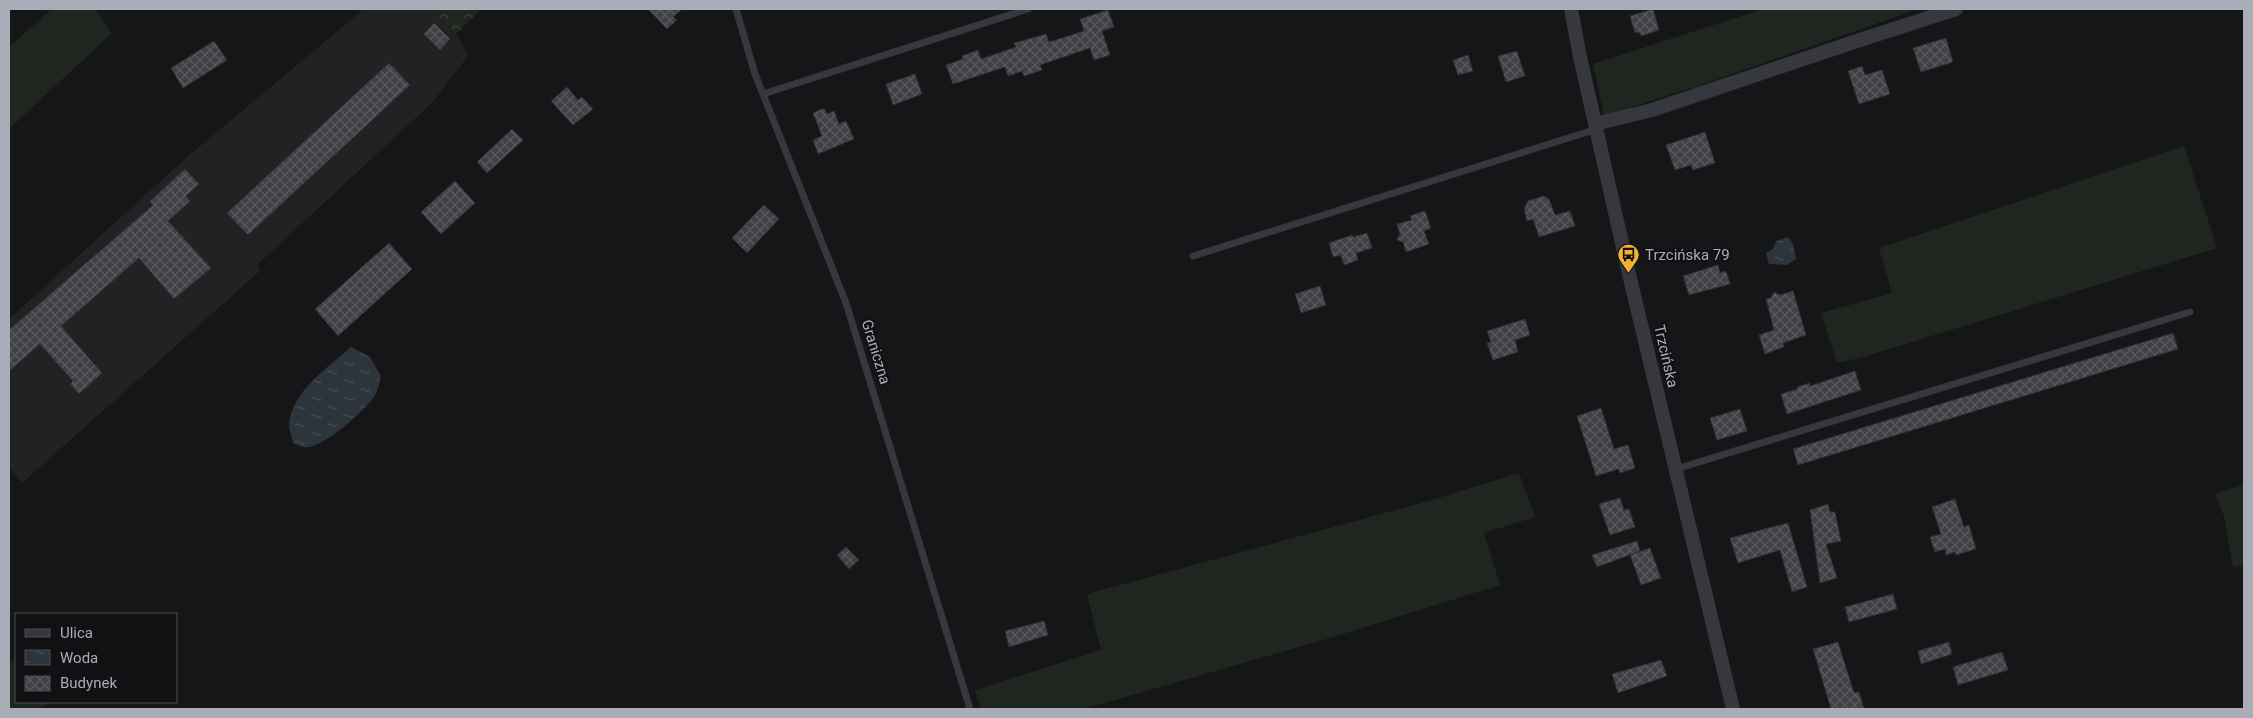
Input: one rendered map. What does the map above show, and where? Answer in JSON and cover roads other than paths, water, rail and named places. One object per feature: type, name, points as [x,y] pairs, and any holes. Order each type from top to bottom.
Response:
[{"type":"street","name":"Trzcińska","points":[[1571,9],[1596,127],[1733,709]]},
{"type":"street","points":[[1596,127],[1956,9]]},
{"type":"lane","name":"Graniczna","points":[[736,9],[747,51],[763,94],[846,303],[970,709]]},
{"type":"lane","points":[[763,94],[1028,9]]},
{"type":"lane","points":[[1193,256],[1596,127]]},
{"type":"lane","points":[[1676,469],[2190,312]]},
{"type":"water","points":[[1788,237],[1793,244],[1796,259],[1787,265],[1769,264],[1766,253],[1773,249],[1776,241]]},
{"type":"water","points":[[351,347],[370,357],[381,376],[375,395],[366,407],[340,430],[320,443],[304,447],[293,443],[289,424],[297,401],[304,390],[322,372]]},
{"type":"place","name":"Trzcińska 79","points":[[1629,274]]}]
